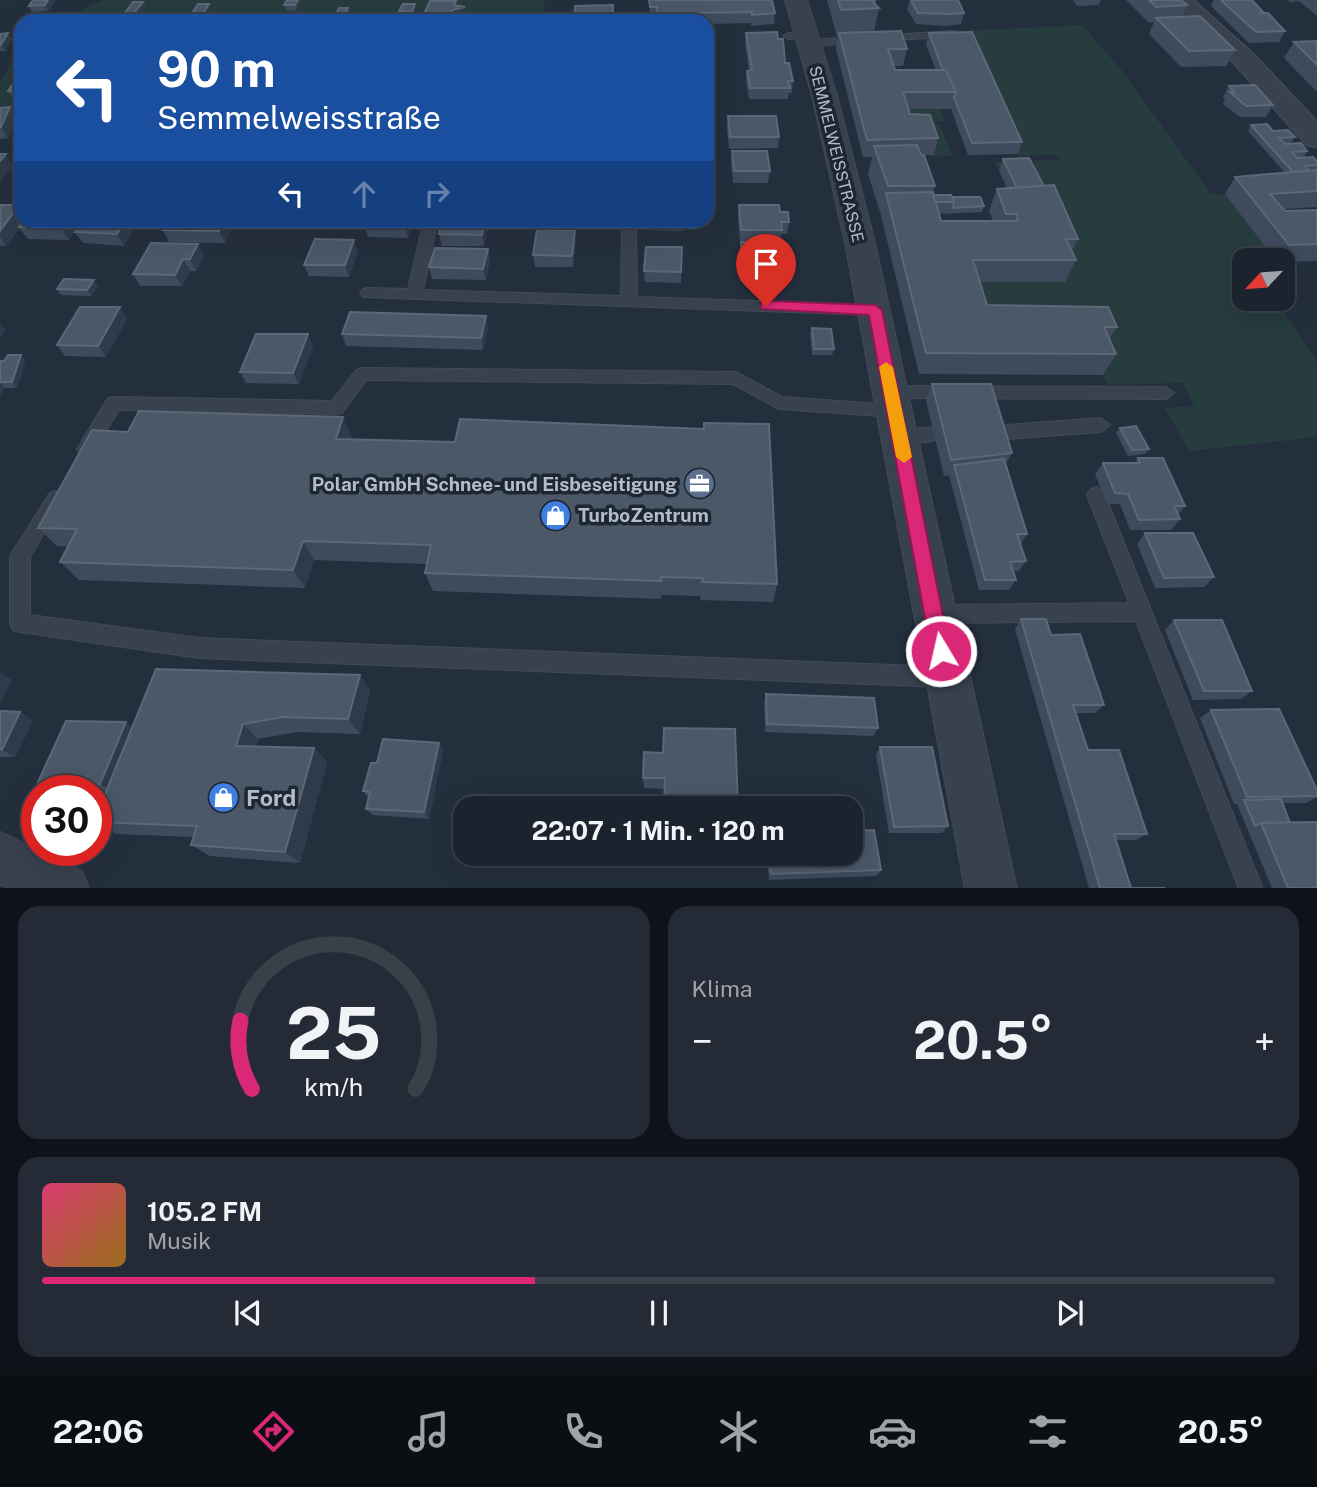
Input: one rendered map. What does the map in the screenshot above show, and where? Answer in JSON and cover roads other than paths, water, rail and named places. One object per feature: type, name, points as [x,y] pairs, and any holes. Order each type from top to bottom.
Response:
[{"type":"street","name":"SEMMELWEISSTRASSE","points":[[796,0],[802,38],[905,418],[945,677],[991,888]]},
{"type":"street","points":[[1179,0],[1244,59],[1317,139]]},
{"type":"street","points":[[0,857],[64,888]]},
{"type":"lane","points":[[802,38],[956,34]]},
{"type":"lane","points":[[415,293],[429,228]]},
{"type":"lane","points":[[629,228],[629,301]]},
{"type":"lane","points":[[368,293],[875,310]]},
{"type":"lane","points":[[78,462],[114,403],[335,408],[362,374],[736,378],[779,403],[905,418],[1166,393]]},
{"type":"lane","points":[[993,433],[1101,425]]},
{"type":"lane","points":[[63,485],[20,555],[20,623],[199,648],[945,677]]},
{"type":"lane","points":[[1096,495],[1251,888]]},
{"type":"lane","points":[[935,614],[1140,612]]},
{"type":"place","name":"Polar GmbH Schnee- und Eisbeseitigung","points":[[700,484]]},
{"type":"place","name":"TurboZentrum","points":[[555,515]]},
{"type":"place","name":"Ford","points":[[223,798]]}]
